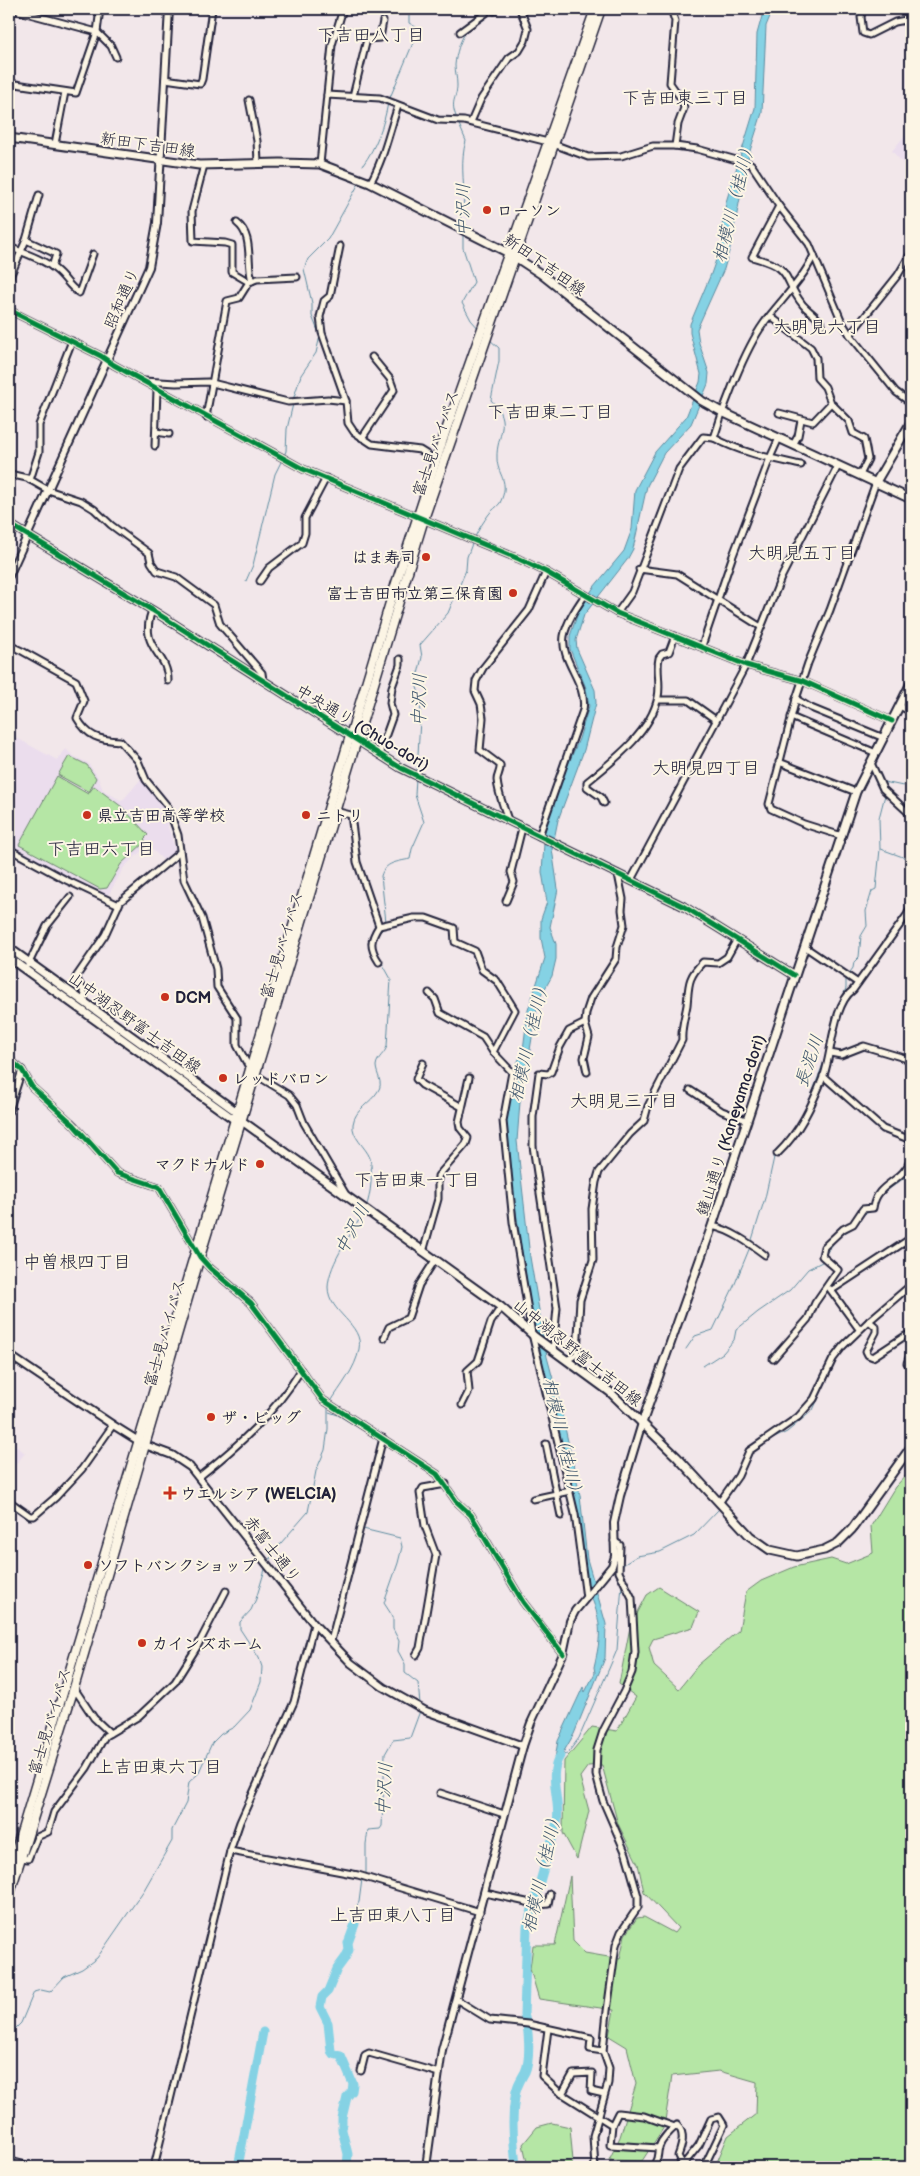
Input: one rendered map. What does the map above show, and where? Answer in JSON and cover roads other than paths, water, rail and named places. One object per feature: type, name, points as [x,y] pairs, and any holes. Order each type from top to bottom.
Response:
[{"type":"highway","name":"富士見バイパス","points":[[239,1120],[237,1112],[250,1069],[421,518],[551,143],[595,9]]},
{"type":"highway","name":"富士見バイパス","points":[[551,143],[602,9]]},
{"type":"highway","name":"富士見バイパス","points":[[421,518],[436,460],[483,338]]},
{"type":"highway","name":"富士見バイパス","points":[[9,1896],[14,1859],[239,1120],[256,1075],[335,811],[353,738]]},
{"type":"highway","name":"富士見バイパス","points":[[9,1873],[74,1688],[142,1443]]},
{"type":"main road","name":"新田下吉田線","points":[[9,138],[204,165],[258,163],[320,164],[370,183],[512,255],[541,274],[702,401],[722,412],[876,482]]},
{"type":"main road","points":[[911,422],[876,482],[911,499]]},
{"type":"main road","name":"鐘山通り (Kaneyama-dori)","points":[[642,1423],[712,1226],[856,792],[909,692],[911,683]]},
{"type":"main road","name":"山中湖忍野富士吉田線","points":[[9,948],[28,966],[239,1120],[501,1307],[534,1336],[610,1392],[677,1457],[750,1536],[770,1550],[797,1556],[811,1554],[838,1543],[852,1530],[911,1447]]},
{"type":"main road","name":"山中湖忍野富士吉田線","points":[[9,958],[28,966],[83,1002],[237,1112]]},
{"type":"street","points":[[10,9],[97,32],[111,46],[116,56]]},
{"type":"street","points":[[9,83],[76,93],[97,32],[100,9]]},
{"type":"street","name":"昭和通り","points":[[9,576],[150,267],[158,223],[169,9]]},
{"type":"street","points":[[165,79],[200,84],[212,9]]},
{"type":"street","points":[[320,164],[332,45],[343,9]]},
{"type":"street","points":[[460,32],[486,13],[488,9]]},
{"type":"street","points":[[471,122],[480,99],[509,58],[520,51],[525,41],[528,28],[520,9]]},
{"type":"street","points":[[671,9],[674,21],[670,83],[682,100],[684,108],[678,124],[675,146]]},
{"type":"street","points":[[863,9],[861,17],[863,33],[869,35],[895,22],[911,19]]},
{"type":"street","points":[[353,96],[367,39],[380,38],[383,21]]},
{"type":"street","points":[[55,144],[65,92]]},
{"type":"street","points":[[327,94],[380,98],[438,120],[471,122],[551,143],[579,155],[622,156],[653,146],[675,146],[697,149],[751,164],[809,244],[842,322],[850,335],[896,392],[911,403]]},
{"type":"street","points":[[248,100],[257,141],[258,163]]},
{"type":"street","points":[[370,183],[383,158],[386,142],[398,106]]},
{"type":"street","points":[[204,165],[192,211],[193,241],[225,243],[232,246],[232,272],[251,281]]},
{"type":"street","points":[[9,279],[26,240],[38,195]]},
{"type":"street","points":[[780,206],[752,256],[769,261],[781,268],[804,306],[818,318],[822,325]]},
{"type":"street","points":[[237,223],[248,235],[248,267],[251,281]]},
{"type":"street","points":[[26,240],[56,254],[52,267]]},
{"type":"street","points":[[340,246],[330,296],[324,301],[320,318],[322,333],[346,401],[348,423],[354,432],[372,444],[420,450],[436,460]]},
{"type":"street","points":[[9,247],[52,267],[72,289],[79,293],[93,254]]},
{"type":"street","points":[[850,335],[868,314],[911,253]]},
{"type":"street","points":[[714,438],[722,412],[752,345],[770,316],[793,287],[814,255]]},
{"type":"street","points":[[206,417],[227,301],[239,298],[251,281],[264,277],[297,277]]},
{"type":"street","points":[[9,310],[72,341],[157,390],[304,469],[546,572],[617,613],[746,665],[803,681],[892,721]]},
{"type":"street","points":[[770,316],[811,348],[816,358],[817,378],[825,387],[832,403],[849,421],[853,433],[864,439],[868,459],[860,475]]},
{"type":"street","points":[[30,480],[39,452],[39,425],[72,341]]},
{"type":"street","points":[[362,438],[394,390],[390,379],[372,357]]},
{"type":"street","points":[[143,381],[171,383],[212,382],[288,402],[328,399],[346,401]]},
{"type":"street","points":[[155,446],[157,390]]},
{"type":"street","points":[[779,413],[813,422],[832,403]]},
{"type":"street","points":[[793,445],[798,436],[801,420]]},
{"type":"street","points":[[156,432],[169,434]]},
{"type":"street","points":[[617,613],[632,592],[639,569],[679,469],[703,437],[714,438],[733,449],[801,465]]},
{"type":"street","points":[[702,646],[717,599],[770,458],[780,438]]},
{"type":"street","points":[[631,880],[746,665],[781,578],[838,466]]},
{"type":"street","points":[[9,474],[30,480],[48,490],[74,497],[94,508],[111,524],[149,553],[151,562],[157,571],[176,578],[214,605],[220,624],[262,673],[263,680]]},
{"type":"street","points":[[260,581],[269,568],[302,543],[305,533],[305,518],[326,478]]},
{"type":"street","points":[[842,836],[804,824],[771,809],[768,804],[796,699],[876,482]]},
{"type":"street","name":"中央通り (Chuo-dori)","points":[[9,524],[152,610],[401,768],[683,906],[794,976]]},
{"type":"street","points":[[639,569],[677,574],[761,627]]},
{"type":"street","points":[[508,820],[498,788],[497,777],[501,770],[500,765],[480,750],[483,718],[481,704],[476,691],[476,681],[483,668],[529,610],[546,572]]},
{"type":"street","points":[[540,836],[583,710],[582,690],[566,654],[564,642],[569,623],[585,595]]},
{"type":"street","points":[[152,610],[147,631],[168,674],[168,681]]},
{"type":"street","points":[[604,803],[601,797],[587,787],[587,782],[619,756],[655,714],[658,700],[658,658],[668,652],[675,636]]},
{"type":"street","points":[[9,645],[76,681],[84,701],[77,718],[80,723],[102,741],[120,741],[138,761],[146,780],[168,807],[178,835],[184,880],[202,918],[216,969],[217,987],[237,1018],[237,1045],[250,1069]]},
{"type":"street","points":[[379,754],[393,715],[390,703],[392,687],[400,665],[400,659]]},
{"type":"street","points":[[796,699],[811,708],[884,738]]},
{"type":"street","points":[[658,700],[688,700],[716,720]]},
{"type":"street","points":[[900,706],[911,712]]},
{"type":"street","points":[[791,717],[876,753]]},
{"type":"street","points":[[779,762],[856,792]]},
{"type":"street","points":[[871,763],[883,789],[911,816]]},
{"type":"street","points":[[335,811],[351,815],[357,862],[379,926]]},
{"type":"street","points":[[506,901],[514,882],[511,872],[522,828]]},
{"type":"street","points":[[9,849],[66,880],[119,905]]},
{"type":"street","points":[[83,1002],[85,994],[76,976],[105,934],[120,902],[180,852]]},
{"type":"street","points":[[587,1072],[584,1058],[589,1037],[586,1013],[591,998],[618,955],[617,948],[624,926],[623,899],[618,874]]},
{"type":"street","points":[[28,966],[47,926],[70,896]]},
{"type":"street","points":[[777,1154],[791,1140],[800,1126],[823,1076],[840,1010],[848,994],[907,915],[911,906]]},
{"type":"street","points":[[379,962],[371,949],[372,937],[379,926],[414,918],[426,918],[454,928],[455,942],[475,951],[482,970],[497,981],[514,1010],[493,1052]]},
{"type":"street","points":[[567,1360],[576,1354],[580,1300],[593,1260],[592,1209],[599,1172],[630,1134],[644,1121],[648,1106],[682,1040],[687,991],[697,968],[703,962],[718,963],[727,957],[736,941]]},
{"type":"street","points":[[805,947],[858,983]]},
{"type":"street","points":[[426,2167],[442,2050],[523,1746],[531,1723],[562,1654],[570,1621],[575,1610],[587,1596],[570,1492],[534,1336],[513,1222],[504,1152],[503,1111],[512,1072],[493,1052],[483,1037],[440,1013],[435,999],[430,993]]},
{"type":"street","points":[[552,1349],[557,1308],[533,1146],[533,1117],[539,1073],[548,1074],[550,1072],[569,1031],[586,1024]]},
{"type":"street","points":[[830,1053],[841,1055],[864,1046],[911,1060]]},
{"type":"street","points":[[9,1059],[22,1070],[32,1087],[73,1124],[117,1173],[159,1188],[198,1253],[210,1268],[251,1303],[323,1400],[437,1474],[446,1484],[456,1501],[471,1515],[523,1602],[562,1654]]},
{"type":"street","points":[[423,1063],[416,1078],[422,1085],[462,1107]]},
{"type":"street","points":[[9,1111],[22,1070]]},
{"type":"street","points":[[256,1075],[289,1095],[297,1105],[304,1123],[350,1200]]},
{"type":"street","points":[[823,1076],[861,1107],[883,1129],[911,1140]]},
{"type":"street","points":[[423,1252],[438,1199],[438,1176],[440,1171],[445,1168],[466,1144],[468,1138],[460,1128],[462,1107],[469,1078]]},
{"type":"street","points":[[690,1090],[722,1111],[746,1120]]},
{"type":"street","points":[[830,1289],[838,1270],[822,1256],[824,1247],[843,1229],[854,1224],[863,1209],[873,1208],[874,1198],[884,1187],[905,1172],[911,1158]]},
{"type":"street","points":[[712,1226],[728,1231],[765,1255]]},
{"type":"street","points":[[772,1359],[808,1319],[815,1303],[830,1289],[911,1238]]},
{"type":"street","points":[[384,1338],[389,1327],[408,1318],[419,1285],[435,1260]]},
{"type":"street","points":[[719,1503],[738,1476],[749,1451],[782,1430],[802,1413],[814,1399],[833,1359],[859,1330],[911,1285]]},
{"type":"street","points":[[830,1289],[859,1330]]},
{"type":"street","points":[[462,1406],[469,1391],[467,1370],[478,1361],[491,1322],[501,1307]]},
{"type":"street","points":[[869,1321],[876,1327],[876,1332],[866,1351],[868,1355],[873,1357],[905,1336],[911,1337]]},
{"type":"street","points":[[911,1352],[907,1363],[911,1368]]},
{"type":"street","name":"赤富士通り","points":[[9,1355],[113,1426],[190,1467],[314,1624],[352,1663],[383,1686],[426,1711],[523,1746]]},
{"type":"street","points":[[199,1477],[236,1448],[264,1420],[301,1370]]},
{"type":"street","name":"鐘山通り (Kaneyama-dori)","points":[[587,1596],[612,1566],[615,1556],[614,1523],[620,1496],[642,1423]]},
{"type":"street","points":[[9,1501],[30,1516],[34,1516],[56,1497],[82,1469],[113,1426]]},
{"type":"street","points":[[331,1641],[382,1438]]},
{"type":"street","points":[[546,1444],[561,1516]]},
{"type":"street","points":[[416,1655],[420,1648],[436,1555],[425,1526],[420,1493],[423,1488],[446,1484]]},
{"type":"street","points":[[533,1499],[556,1493],[570,1492]]},
{"type":"street","points":[[595,2167],[592,2147],[597,2118],[608,2083],[609,2068],[604,2051],[616,1945],[621,1932],[638,1907],[638,1896],[626,1854],[603,1800],[596,1775],[598,1750],[603,1731],[632,1672],[635,1652],[632,1598],[619,1572],[620,1545],[614,1541]]},
{"type":"street","points":[[14,1859],[28,1859],[37,1837],[48,1832],[54,1812],[87,1768],[103,1739],[139,1716],[175,1682],[198,1647],[226,1591]]},
{"type":"street","points":[[154,2167],[230,1851],[240,1822],[294,1702],[314,1624]]},
{"type":"street","points":[[74,1688],[94,1718],[110,1733]]},
{"type":"street","points":[[440,1793],[504,1814]]},
{"type":"street","points":[[230,1851],[358,1875],[480,1912]]},
{"type":"street","points":[[485,1893],[540,1905],[548,1904],[550,1894]]},
{"type":"street","points":[[456,1999],[490,2020],[528,2024],[591,2038],[590,2049],[604,2051]]},
{"type":"street","points":[[548,2029],[542,2076],[562,2094],[597,2118],[612,2125]]},
{"type":"street","points":[[361,2071],[365,2055],[369,2053],[439,2073]]},
{"type":"street","points":[[562,2094],[573,2074],[592,2073],[591,2092],[604,2094]]},
{"type":"street","points":[[659,2148],[610,2145],[612,2125],[618,2113],[644,2116],[675,2127],[678,2125],[682,2132],[682,2142],[678,2156],[683,2165],[699,2145],[711,2120],[719,2116],[724,2125],[704,2167]]},
{"type":"street","points":[[9,2126],[9,2134]]},
{"type":"street","points":[[657,2167],[655,2163],[658,2158],[659,2148],[666,2136],[675,2127]]},
{"type":"street","points":[[9,2161],[31,2167]]},
{"type":"water","points":[[764,9],[773,9],[766,26],[762,113],[749,154],[724,269],[697,329],[699,343],[709,373],[708,384],[691,424],[664,453],[647,486],[633,549],[627,560],[584,615],[576,640],[577,649],[595,690],[596,703],[584,750],[558,820],[552,849],[558,889],[550,927],[556,944],[556,959],[552,976],[538,1001],[521,1089],[517,1141],[530,1257],[547,1357],[580,1495],[587,1559],[606,1624],[605,1658],[574,1734],[553,1770],[558,1741],[583,1687],[585,1692],[595,1673],[594,1667],[599,1628],[596,1610],[588,1589],[555,1412],[557,1409],[556,1403],[551,1400],[534,1329],[506,1147],[507,1102],[516,1066],[523,1050],[528,1010],[545,958],[541,938],[541,919],[547,902],[542,872],[545,830],[553,800],[579,739],[589,706],[586,688],[570,649],[570,636],[579,610],[594,587],[624,551],[632,529],[635,490],[655,452],[686,417],[700,382],[701,374],[690,333],[690,324],[723,240],[721,233],[726,202],[755,108],[757,34]]},
{"type":"waterway","points":[[389,100],[413,43],[420,34],[419,29],[409,23],[409,9]]},
{"type":"waterway","name":"中沢川","points":[[457,119],[453,104],[457,90],[456,56],[464,35],[469,28],[482,21],[489,15],[492,9]]},
{"type":"waterway","points":[[363,165],[379,136],[388,103]]},
{"type":"waterway","name":"中沢川","points":[[458,122],[466,141],[463,163],[464,200],[460,215],[463,227]]},
{"type":"waterway","points":[[293,400],[301,375],[316,353],[320,336],[312,316],[312,303],[304,269],[308,259],[328,239],[358,185]]},
{"type":"waterway","name":"中沢川","points":[[463,234],[463,248],[474,282],[462,303],[471,320],[479,329]]},
{"type":"waterway","name":"中沢川","points":[[475,537],[489,514],[500,503],[504,489],[497,458],[502,422],[498,408],[491,400],[499,361],[499,348],[489,339]]},
{"type":"waterway","points":[[284,456],[287,429],[293,404]]},
{"type":"waterway","points":[[246,581],[253,565],[275,474],[282,460]]},
{"type":"waterway","name":"中沢川","points":[[417,772],[421,702],[416,683],[422,657],[420,645],[448,613],[466,570],[467,557],[473,541]]},
{"type":"waterway","name":"中沢川","points":[[386,922],[381,876],[389,865],[410,859],[412,849],[424,822],[415,795],[416,778]]},
{"type":"waterway","name":"長泥川","points":[[883,786],[884,782],[903,786],[911,782]]},
{"type":"waterway","name":"長泥川","points":[[848,975],[853,968],[854,962],[859,957],[861,936],[867,926],[866,911],[872,891],[876,889],[880,849],[879,818],[885,795]]},
{"type":"waterway","points":[[881,849],[911,860]]},
{"type":"waterway","name":"中沢川","points":[[377,935],[386,926]]},
{"type":"waterway","name":"中沢川","points":[[366,1207],[370,1190],[371,1163],[368,1154],[356,1138],[353,1124],[357,1114],[380,1088],[376,1066],[387,1046],[391,979],[381,961]]},
{"type":"waterway","name":"長泥川","points":[[841,1001],[846,988],[846,978]]},
{"type":"waterway","name":"長泥川","points":[[796,1127],[810,1099],[827,1053]]},
{"type":"waterway","name":"長泥川","points":[[751,1243],[765,1198],[775,1153]]},
{"type":"waterway","points":[[825,1255],[838,1237],[856,1226],[864,1214],[875,1210],[880,1196],[908,1175],[911,1166]]},
{"type":"waterway","name":"中沢川","points":[[330,1403],[355,1363],[359,1349],[359,1340],[356,1332],[330,1296],[328,1287],[329,1277],[337,1258],[364,1211]]},
{"type":"waterway","name":"長泥川","points":[[686,1349],[695,1336],[713,1330],[750,1247]]},
{"type":"waterway","points":[[703,1366],[723,1353],[734,1340],[736,1330],[790,1290],[808,1269],[822,1262],[823,1259]]},
{"type":"waterway","points":[[902,1296],[911,1289]]},
{"type":"waterway","points":[[766,1442],[787,1432],[813,1410],[837,1357]]},
{"type":"waterway","name":"相模川（桂川）","points":[[552,1392],[559,1421]]},
{"type":"waterway","name":"中沢川","points":[[268,1563],[274,1551],[308,1512],[316,1471],[325,1450],[328,1429],[328,1407]]},
{"type":"waterway","name":"中沢川","points":[[329,1412],[338,1415],[380,1441]]},
{"type":"waterway","points":[[724,1503],[736,1483]]},
{"type":"waterway","points":[[622,1572],[623,1565],[637,1556],[660,1552],[694,1535],[720,1508]]},
{"type":"waterway","name":"中沢川","points":[[368,1509],[363,1529],[400,1538],[402,1547],[384,1603],[393,1617],[393,1629],[399,1641],[398,1651],[405,1664],[405,1673],[418,1683],[420,1704]]},
{"type":"waterway","name":"中沢川","points":[[9,2035],[21,2023],[34,1992],[41,1990],[50,1992],[64,1977],[82,1969],[97,1958],[144,1890],[172,1841],[172,1830],[186,1803],[189,1782],[198,1774],[212,1743],[221,1734],[234,1727],[250,1710],[261,1682],[262,1667],[259,1658],[240,1629],[240,1622],[251,1610],[266,1566]]},
{"type":"waterway","points":[[561,1755],[567,1754],[579,1738],[617,1650],[622,1584]]},
{"type":"waterway","name":"中沢川","points":[[366,1874],[368,1830],[380,1829],[382,1826],[385,1754],[393,1740],[410,1738],[420,1711]]},
{"type":"waterway","name":"相模川（桂川）","points":[[516,2167],[513,2114],[517,2087],[525,2072],[529,2051],[524,2015],[527,1927],[557,1822],[558,1814],[554,1780],[556,1763],[560,1756]]},
{"type":"waterway","name":"中沢川","points":[[355,1924],[353,1913],[359,1902],[362,1879]]},
{"type":"waterway","name":"中沢川","points":[[347,2167],[348,2154],[342,2130],[342,2118],[347,2097],[352,2091],[353,2084],[341,2056],[333,2054],[331,2051],[328,2023],[320,2007],[322,1997],[328,1991],[337,1969],[349,1950],[348,1943],[355,1924]]},
{"type":"waterway","name":"中沢川","points":[[238,2167],[263,2032]]},
{"type":"place","name":"ローソン","points":[[487,210]]},
{"type":"place","name":"はま寿司","points":[[426,557]]},
{"type":"place","name":"富士吉田市立第三保育園","points":[[513,593]]},
{"type":"place","name":"県立吉田高等学校","points":[[87,815]]},
{"type":"place","name":"ニトリ","points":[[306,815]]},
{"type":"place","name":"DCM","points":[[165,997]]},
{"type":"place","name":"レッドバロン","points":[[223,1078]]},
{"type":"place","name":"マクドナルド","points":[[260,1164]]},
{"type":"place","name":"ザ・ビッグ","points":[[211,1417]]},
{"type":"place","name":"ウエルシア (WELCIA)","points":[[170,1493]]},
{"type":"place","name":"ソフトバンクショップ","points":[[88,1565]]},
{"type":"place","name":"カインズホーム","points":[[142,1643]]},
{"type":"district","name":"下吉田八丁目","points":[[371,35]]},
{"type":"district","name":"下吉田東三丁目","points":[[685,98]]},
{"type":"district","name":"大明見六丁目","points":[[827,327]]},
{"type":"district","name":"下吉田東二丁目","points":[[550,412]]},
{"type":"district","name":"大明見五丁目","points":[[802,553]]},
{"type":"district","name":"大明見四丁目","points":[[706,768]]},
{"type":"district","name":"下吉田六丁目","points":[[101,849]]},
{"type":"district","name":"大明見三丁目","points":[[624,1101]]},
{"type":"district","name":"下吉田東一丁目","points":[[417,1180]]},
{"type":"district","name":"中曽根四丁目","points":[[77,1262]]},
{"type":"district","name":"上吉田東六丁目","points":[[159,1767]]},
{"type":"district","name":"上吉田東八丁目","points":[[393,1915]]}]
